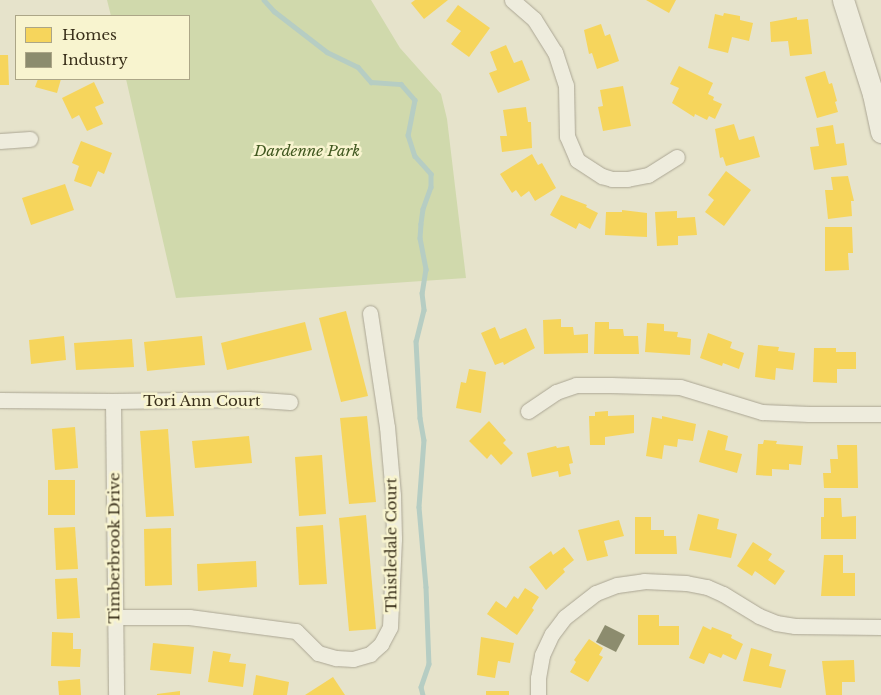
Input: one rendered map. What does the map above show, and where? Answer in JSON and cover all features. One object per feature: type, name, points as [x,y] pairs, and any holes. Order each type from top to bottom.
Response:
[{"type":"street","points":[[512,0],[534,19],[556,52],[566,85],[567,136],[577,160],[602,176],[612,179],[627,179],[648,175],[677,157]]},
{"type":"street","points":[[843,0],[873,94],[881,132]]},
{"type":"street","points":[[0,141],[30,139]]},
{"type":"street","name":"Thistledale Court","points":[[115,617],[189,617],[296,631],[318,653],[336,658],[353,659],[370,654],[381,644],[390,627],[392,613],[393,495],[387,427],[370,313]]},
{"type":"street","points":[[528,410],[563,390],[576,386],[611,385],[680,387],[762,412],[881,414]]},
{"type":"street","name":"Tori Ann Court","points":[[0,400],[113,402],[248,399],[290,402]]},
{"type":"street","name":"Timberbrook Drive","points":[[113,402],[116,695]]},
{"type":"street","points":[[538,695],[538,678],[542,655],[552,634],[565,617],[596,593],[618,585],[644,581],[686,583],[723,594],[759,616],[776,623],[795,626],[881,628]]},
{"type":"green space","name":"Dardenne Park","points":[[107,0],[371,0],[400,48],[441,94],[447,119],[466,278],[176,298],[126,80],[190,80],[190,15],[111,15]]},
{"type":"building: Homes","points":[[415,0],[448,0],[424,19],[411,3]]},
{"type":"building: Homes","points":[[646,0],[676,0],[669,13]]},
{"type":"building: Homes","points":[[458,5],[490,28],[469,57],[451,44],[461,31],[446,21]]},
{"type":"building: Homes","points":[[724,13],[740,16],[740,20],[753,23],[749,41],[732,37],[728,53],[708,48],[715,14],[723,16]]},
{"type":"building: Homes","points":[[797,17],[797,20],[808,19],[812,54],[790,56],[788,41],[771,42],[770,22]]},
{"type":"building: Homes","points":[[601,24],[605,36],[610,34],[619,61],[597,69],[592,53],[589,54],[584,30]]},
{"type":"building: Homes","points":[[506,45],[514,63],[522,60],[530,80],[498,93],[489,73],[497,70],[490,52]]},
{"type":"building: Homes","points":[[0,55],[8,55],[9,85],[0,85]]},
{"type":"building: Homes","points":[[679,66],[713,83],[708,94],[714,97],[713,100],[722,104],[715,119],[709,116],[707,120],[695,114],[694,117],[672,103],[679,88],[670,84]]},
{"type":"building: Homes","points":[[825,71],[829,84],[832,83],[838,112],[817,118],[805,77]]},
{"type":"building: Homes","points":[[38,80],[61,80],[57,93],[35,87]]},
{"type":"building: Homes","points":[[94,82],[104,103],[95,107],[103,124],[87,131],[79,115],[72,119],[62,98]]},
{"type":"building: Homes","points":[[623,86],[631,126],[603,131],[598,107],[603,106],[600,90]]},
{"type":"building: Homes","points":[[526,107],[528,122],[531,122],[532,148],[502,152],[500,136],[507,136],[503,110]]},
{"type":"building: Homes","points":[[734,124],[739,140],[754,136],[760,157],[726,166],[723,157],[720,158],[715,129]]},
{"type":"building: Homes","points":[[833,125],[836,144],[844,143],[847,165],[814,170],[810,147],[819,146],[816,128]]},
{"type":"building: Homes","points":[[81,141],[112,153],[104,174],[98,171],[91,187],[74,181],[79,166],[72,163]]},
{"type":"building: Homes","points":[[532,154],[538,165],[542,163],[556,188],[535,201],[529,191],[521,197],[516,190],[512,193],[500,174]]},
{"type":"building: Homes","points":[[726,171],[751,190],[724,226],[705,212],[714,200],[708,195]]},
{"type":"building: Homes","points":[[848,176],[854,201],[851,201],[852,216],[828,219],[825,190],[833,190],[831,177]]},
{"type":"building: Homes","points":[[65,184],[74,210],[31,225],[22,198]]},
{"type":"building: Homes","points":[[561,195],[587,205],[586,207],[598,213],[590,229],[579,223],[576,229],[550,215]]},
{"type":"building: Homes","points":[[622,210],[647,213],[647,237],[605,235],[606,212],[622,212]]},
{"type":"building: Homes","points":[[677,211],[677,218],[695,217],[697,235],[678,236],[678,245],[657,246],[655,212]]},
{"type":"building: Homes","points":[[825,227],[852,227],[853,253],[848,253],[849,270],[825,271]]},
{"type":"building: Homes","points":[[346,311],[368,396],[341,402],[319,318]]},
{"type":"building: Homes","points":[[561,319],[561,327],[573,327],[574,335],[588,334],[588,353],[544,354],[543,320]]},
{"type":"building: Homes","points":[[305,322],[312,350],[227,370],[221,343]]},
{"type":"building: Homes","points":[[595,322],[609,322],[609,329],[623,329],[624,336],[638,336],[639,354],[594,354]]},
{"type":"building: Homes","points":[[647,323],[664,324],[664,331],[678,332],[677,337],[691,339],[690,355],[645,352]]},
{"type":"building: Homes","points":[[495,327],[500,339],[526,328],[535,348],[504,365],[503,362],[495,365],[481,333]]},
{"type":"building: Homes","points":[[708,333],[732,342],[730,348],[744,353],[739,369],[723,363],[722,366],[700,358]]},
{"type":"building: Homes","points":[[64,336],[66,360],[31,364],[29,340]]},
{"type":"building: Homes","points":[[202,336],[205,365],[147,371],[144,342]]},
{"type":"building: Homes","points":[[132,339],[134,367],[76,370],[74,343]]},
{"type":"building: Homes","points":[[758,345],[779,347],[778,351],[795,353],[793,370],[776,368],[775,380],[755,377]]},
{"type":"building: Homes","points":[[814,348],[836,348],[836,352],[856,352],[856,369],[837,369],[837,383],[813,382]]},
{"type":"building: Homes","points":[[469,369],[486,372],[481,413],[456,408],[461,382],[466,383]]},
{"type":"building: Homes","points":[[608,411],[608,416],[634,415],[634,433],[605,437],[605,445],[590,445],[589,416],[595,416],[595,412]]},
{"type":"building: Homes","points":[[367,416],[376,502],[349,504],[340,418]]},
{"type":"building: Homes","points":[[662,416],[696,424],[693,441],[678,439],[677,447],[664,445],[662,459],[646,456],[652,417],[662,419]]},
{"type":"building: Homes","points":[[489,421],[506,440],[503,443],[513,453],[501,465],[491,454],[487,459],[469,441]]},
{"type":"building: Homes","points":[[75,427],[78,468],[55,470],[52,429]]},
{"type":"building: Homes","points":[[168,429],[174,516],[146,517],[140,431]]},
{"type":"building: Homes","points":[[708,430],[728,436],[725,450],[742,454],[737,473],[699,462]]},
{"type":"building: Homes","points":[[249,436],[252,463],[195,468],[192,441]]},
{"type":"building: Homes","points":[[764,440],[777,441],[776,444],[803,446],[801,465],[789,464],[789,470],[772,469],[772,476],[756,475],[758,444],[763,444]]},
{"type":"building: Homes","points":[[837,445],[857,445],[858,488],[824,488],[823,473],[831,473],[830,459],[838,459]]},
{"type":"building: Homes","points":[[556,446],[557,448],[569,446],[573,463],[569,464],[571,474],[559,477],[558,471],[532,477],[527,453]]},
{"type":"building: Homes","points":[[322,455],[326,514],[299,516],[295,457]]},
{"type":"building: Homes","points":[[48,480],[75,480],[75,515],[48,515]]},
{"type":"building: Homes","points":[[824,498],[841,498],[842,517],[856,516],[856,539],[821,539],[821,517],[824,517]]},
{"type":"building: Homes","points":[[698,514],[719,519],[717,529],[737,534],[731,558],[689,550]]},
{"type":"building: Homes","points":[[366,515],[376,629],[349,631],[339,518]]},
{"type":"building: Homes","points":[[635,517],[651,517],[651,530],[664,530],[664,536],[676,536],[677,554],[635,554]]},
{"type":"building: Homes","points":[[619,520],[624,536],[604,541],[608,556],[587,561],[578,530]]},
{"type":"building: Homes","points":[[323,525],[327,584],[299,585],[296,527]]},
{"type":"building: Homes","points":[[75,527],[78,569],[56,570],[54,528]]},
{"type":"building: Homes","points":[[171,528],[172,585],[145,586],[144,529]]},
{"type":"building: Homes","points":[[753,542],[772,554],[768,560],[785,571],[775,585],[755,571],[752,576],[737,566]]},
{"type":"building: Homes","points":[[564,547],[574,560],[563,569],[565,572],[546,590],[529,567],[551,551],[553,555]]},
{"type":"building: Homes","points":[[824,555],[843,555],[843,573],[855,573],[855,596],[821,596]]},
{"type":"building: Homes","points":[[256,561],[257,587],[198,591],[197,564]]},
{"type":"building: Homes","points":[[77,578],[80,618],[57,619],[55,579]]},
{"type":"building: Homes","points":[[525,588],[539,597],[532,608],[534,610],[517,635],[487,614],[496,601],[506,608],[514,596],[518,599]]},
{"type":"building: Homes","points":[[638,615],[659,615],[659,626],[679,626],[679,645],[638,645]]},
{"type":"building: Homes","points":[[703,626],[711,630],[712,627],[732,635],[731,638],[743,644],[736,660],[723,654],[721,658],[709,653],[704,664],[689,658]]},
{"type":"building: Homes","points":[[52,632],[73,633],[73,649],[81,649],[80,667],[51,666]]},
{"type":"building: Homes","points":[[481,637],[514,643],[510,663],[498,661],[495,678],[477,675]]},
{"type":"building: Homes","points":[[589,639],[603,648],[599,655],[603,657],[588,682],[570,672],[576,662],[574,660]]},
{"type":"building: Homes","points":[[153,643],[194,647],[191,674],[150,670]]},
{"type":"building: Homes","points":[[751,648],[772,654],[769,666],[786,670],[781,688],[743,681]]},
{"type":"building: Homes","points":[[213,651],[231,654],[229,662],[246,664],[243,687],[208,682]]},
{"type":"building: Homes","points":[[854,660],[855,682],[842,682],[842,695],[826,695],[822,661]]},
{"type":"building: Homes","points":[[256,675],[289,682],[287,695],[253,695]]},
{"type":"building: Homes","points":[[333,677],[345,695],[305,695]]},
{"type":"building: Homes","points":[[80,679],[81,695],[59,695],[58,681]]},
{"type":"building: Homes","points":[[180,691],[180,695],[157,695],[157,694]]},
{"type":"building: Homes","points":[[486,691],[509,691],[509,695],[486,695]]},
{"type":"building: Industry","points":[[605,625],[625,635],[616,652],[596,642]]},
{"type":"waterway","points":[[264,0],[274,11],[327,52],[358,67],[371,82],[401,84],[415,100],[408,135],[415,156],[431,174],[431,187],[423,209],[421,224],[420,238],[426,269],[422,293],[424,310],[416,341],[420,418],[424,440],[419,507],[426,587],[429,664],[421,687],[423,695]]}]
